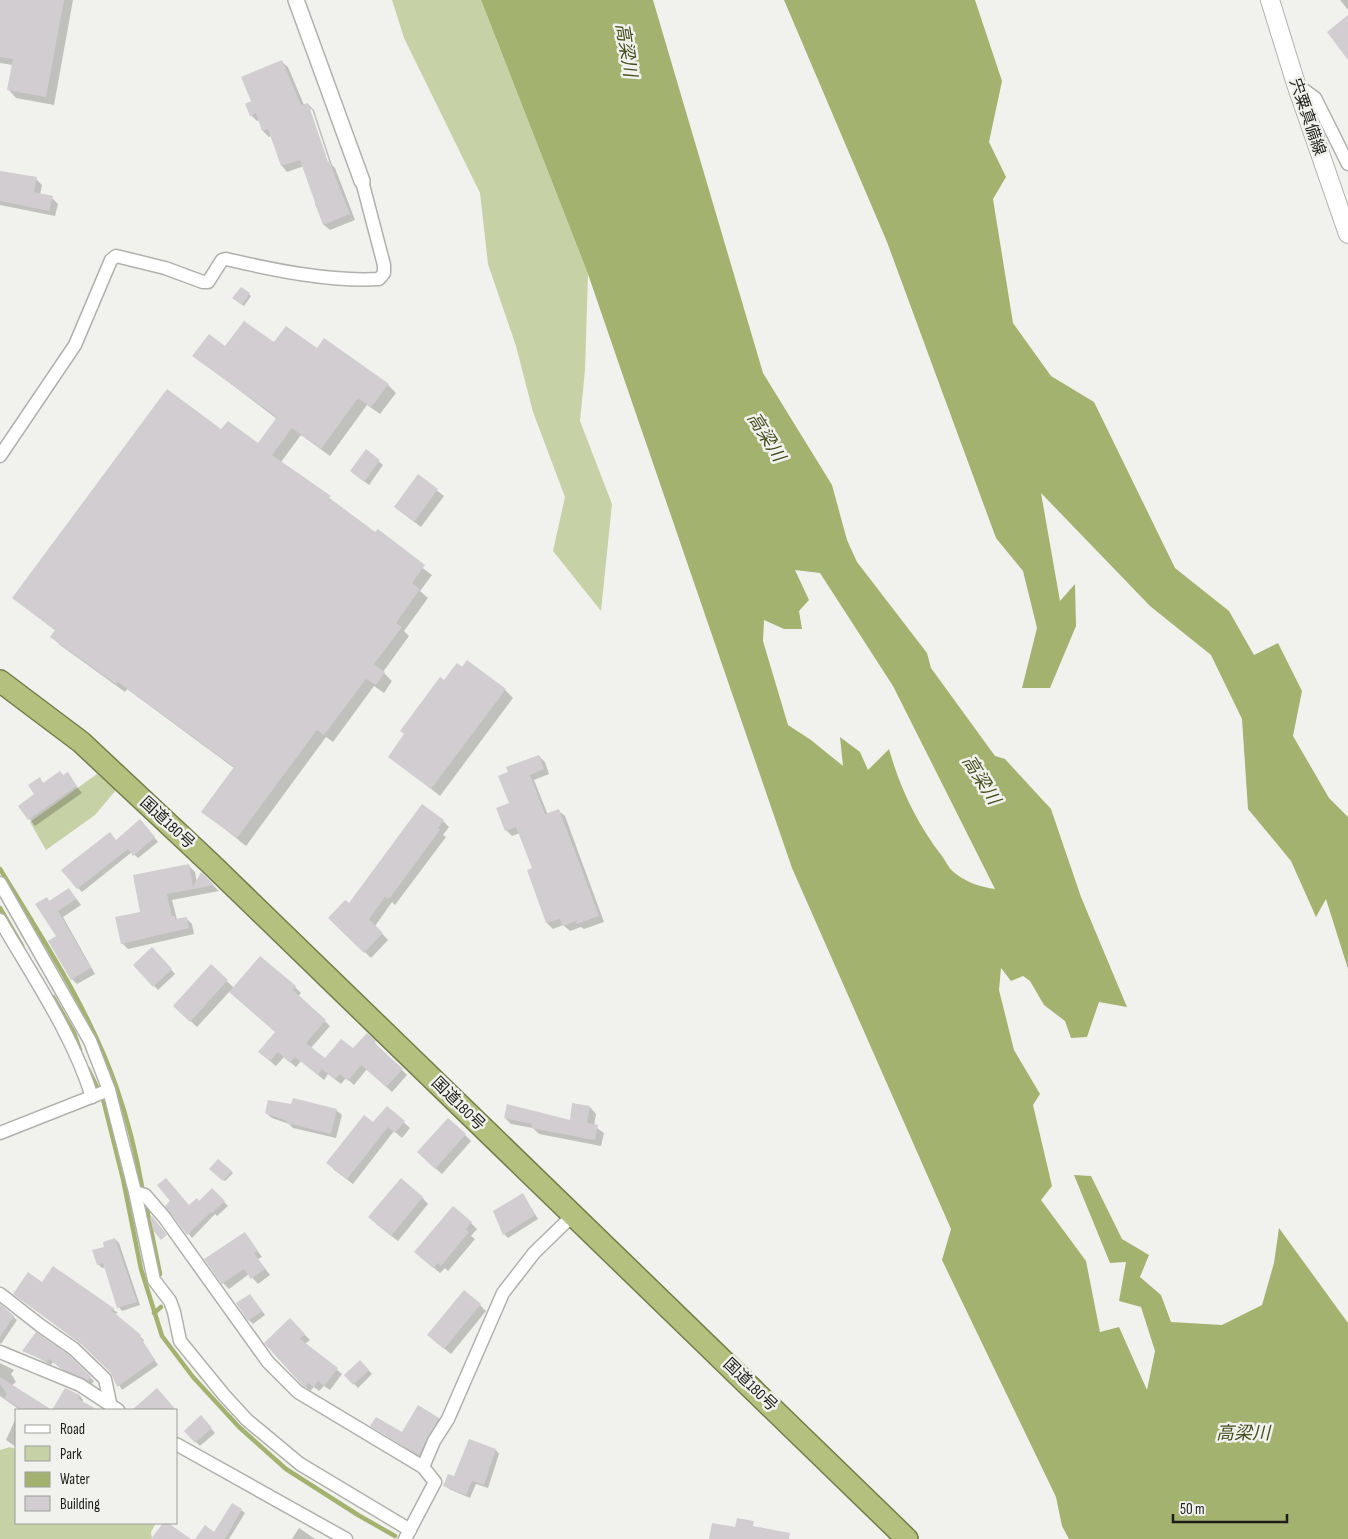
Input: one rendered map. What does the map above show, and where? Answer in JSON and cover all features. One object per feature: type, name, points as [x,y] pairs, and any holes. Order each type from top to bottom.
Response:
[{"type":"highway","name":"国道180号","points":[[0,681],[81,742],[332,980],[572,1216],[907,1539]]},
{"type":"main road","name":"宍粟真備線","points":[[1270,0],[1296,84],[1348,234]]},
{"type":"street","points":[[0,456],[75,345],[111,260],[116,256],[165,268],[203,282],[208,282],[222,260],[226,259],[259,267],[333,277],[379,279],[384,273],[384,265],[362,181],[296,0]]},
{"type":"street","points":[[1296,84],[1315,98],[1348,164]]},
{"type":"street","points":[[0,883],[90,1041],[101,1094],[140,1193],[154,1280],[172,1306],[180,1341],[247,1420],[300,1464],[408,1534],[435,1482],[422,1467],[298,1392],[268,1362],[164,1217],[140,1193]]},
{"type":"street","points":[[0,920],[62,1030],[87,1080],[101,1094]]},
{"type":"street","points":[[0,1133],[101,1094]]},
{"type":"street","points":[[422,1467],[434,1440],[448,1419],[503,1293],[534,1252],[572,1216]]},
{"type":"street","points":[[0,1294],[74,1349],[105,1379],[114,1407]]},
{"type":"street","points":[[0,1352],[80,1386],[114,1407]]},
{"type":"street","points":[[178,1445],[346,1539]]},
{"type":"green space","points":[[392,0],[481,0],[588,274],[585,370],[580,421],[612,504],[601,611],[553,551],[565,497],[533,412],[516,346],[488,264],[480,193],[404,38]]},
{"type":"green space","points":[[97,774],[116,790],[95,815],[46,850],[30,822]]},
{"type":"green space","points":[[10,1447],[15,1449],[15,1524],[155,1524],[151,1532],[152,1539],[0,1539],[0,1450]]},
{"type":"water","name":"高梁川","points":[[481,0],[653,0],[763,373],[832,485],[847,540],[857,562],[927,653],[931,668],[995,756],[1005,759],[1051,809],[1081,897],[1127,1007],[1099,1002],[1087,1037],[1071,1038],[1065,1021],[1044,1005],[1030,981],[1023,976],[1011,981],[1001,968],[999,990],[1014,1050],[1040,1094],[1033,1105],[1052,1186],[1041,1200],[1086,1261],[1100,1332],[1119,1327],[1147,1390],[1155,1351],[1141,1307],[1119,1301],[1126,1262],[1110,1263],[1074,1175],[1091,1176],[1122,1239],[1149,1255],[1140,1277],[1161,1295],[1171,1322],[1222,1325],[1262,1305],[1274,1263],[1279,1228],[1348,1323],[1348,1539],[1069,1539],[1062,1526],[1056,1497],[942,1260],[951,1229],[792,868],[588,274]],"holes":[[[795,570],[820,573],[893,686],[995,889],[970,882],[950,868],[910,805],[898,778],[889,749],[868,770],[860,752],[840,737],[843,766],[811,740],[788,725],[763,641],[764,620],[784,629],[802,629],[799,611],[809,600]]]},
{"type":"water","points":[[784,0],[975,0],[1002,81],[989,142],[1006,177],[993,199],[1013,323],[1051,376],[1094,402],[1175,568],[1229,611],[1254,655],[1278,643],[1302,691],[1293,736],[1329,798],[1348,817],[1348,969],[1326,899],[1316,917],[1291,861],[1248,809],[1242,719],[1211,655],[1150,606],[1041,493],[1060,601],[1075,584],[1076,626],[1050,688],[1022,688],[1037,628],[1023,571],[996,538],[887,242]]},
{"type":"building","points":[[0,0],[64,0],[46,97],[7,90],[13,59],[0,57]]},
{"type":"building","points":[[1348,15],[1348,60],[1327,32]]},
{"type":"building","points":[[282,60],[301,105],[308,103],[328,162],[350,214],[323,225],[300,160],[281,166],[268,129],[262,131],[256,113],[250,116],[245,104],[251,101],[241,77]]},
{"type":"building","points":[[0,171],[37,177],[34,192],[53,196],[49,211],[0,201]]},
{"type":"building","points":[[241,287],[250,293],[242,305],[232,298]]},
{"type":"building","points":[[244,321],[274,342],[286,326],[317,348],[324,338],[389,384],[371,407],[358,398],[321,449],[292,428],[272,455],[331,496],[329,498],[375,532],[378,529],[425,565],[412,583],[420,589],[396,623],[402,627],[374,664],[385,672],[376,685],[366,679],[324,735],[317,730],[237,838],[201,812],[234,767],[118,682],[116,684],[50,637],[55,630],[12,598],[167,389],[221,429],[228,421],[258,443],[277,417],[192,356],[209,334],[225,346]]},
{"type":"building","points":[[366,449],[380,460],[364,482],[350,471]]},
{"type":"building","points":[[418,474],[438,489],[414,522],[394,507]]},
{"type":"building","points":[[467,660],[506,689],[431,789],[388,757],[404,734],[400,731],[440,677],[444,680],[457,663],[462,667]]},
{"type":"building","points":[[539,755],[544,769],[530,775],[545,814],[559,809],[599,916],[577,924],[576,921],[563,926],[560,919],[546,923],[527,870],[532,868],[516,827],[505,831],[496,808],[509,803],[498,776],[508,772],[506,767]]},
{"type":"building","points":[[60,771],[63,775],[68,772],[77,786],[28,820],[18,806],[34,794],[28,785],[40,777],[43,783]]},
{"type":"building","points":[[422,804],[444,820],[438,828],[440,830],[389,899],[385,897],[369,919],[383,933],[364,953],[328,918],[345,900],[349,903]]},
{"type":"building","points":[[140,819],[155,837],[133,856],[128,849],[77,889],[61,870],[110,832],[116,840]]},
{"type":"building","points":[[189,864],[193,887],[201,872],[214,885],[167,894],[172,916],[175,916],[175,919],[187,917],[189,928],[121,944],[115,917],[140,912],[133,875]]},
{"type":"building","points":[[69,888],[76,899],[58,911],[91,968],[71,980],[48,941],[56,936],[35,904],[47,897],[49,901]]},
{"type":"building","points":[[152,947],[172,969],[153,987],[133,965]]},
{"type":"building","points":[[260,956],[296,986],[293,990],[326,1020],[306,1043],[325,1058],[341,1039],[353,1048],[367,1033],[376,1041],[374,1043],[403,1069],[386,1087],[361,1065],[348,1081],[340,1074],[335,1079],[322,1069],[318,1075],[295,1057],[290,1063],[278,1052],[270,1061],[258,1052],[275,1032],[229,992]]},
{"type":"building","points":[[211,964],[228,980],[190,1022],[173,1006]]},
{"type":"building","points":[[293,1098],[337,1109],[331,1134],[287,1123],[287,1121],[265,1113],[268,1100],[291,1104]]},
{"type":"building","points":[[572,1103],[590,1106],[587,1123],[598,1125],[595,1140],[531,1128],[532,1124],[504,1118],[507,1104],[570,1120]]},
{"type":"building","points":[[387,1106],[405,1121],[395,1133],[388,1127],[347,1179],[326,1163],[364,1115],[373,1122]]},
{"type":"building","points":[[448,1118],[466,1134],[435,1169],[417,1152]]},
{"type":"building","points":[[218,1159],[232,1171],[223,1181],[209,1169]]},
{"type":"building","points":[[166,1178],[189,1205],[197,1198],[199,1201],[212,1188],[225,1201],[187,1235],[165,1206],[170,1201],[157,1185]]},
{"type":"building","points":[[401,1178],[423,1197],[391,1236],[368,1217]]},
{"type":"building","points":[[523,1193],[535,1215],[503,1235],[493,1211]]},
{"type":"building","points":[[453,1206],[472,1222],[466,1229],[469,1232],[441,1266],[438,1263],[433,1268],[414,1252]]},
{"type":"building","points":[[152,1216],[167,1235],[161,1240],[153,1230],[150,1218]]},
{"type":"building","points":[[245,1232],[258,1251],[254,1253],[265,1269],[251,1279],[244,1269],[222,1284],[204,1259]]},
{"type":"building","points":[[115,1238],[137,1302],[117,1308],[103,1263],[97,1265],[92,1250],[104,1247],[103,1242]]},
{"type":"building","points":[[53,1266],[115,1309],[111,1310],[141,1335],[140,1337],[155,1360],[117,1387],[111,1373],[80,1343],[13,1294],[28,1272],[42,1282]]},
{"type":"building","points":[[464,1290],[481,1304],[444,1349],[427,1335]]},
{"type":"building","points":[[250,1294],[262,1311],[248,1321],[236,1303]]},
{"type":"building","points":[[0,1304],[14,1316],[0,1337]]},
{"type":"building","points":[[290,1318],[305,1334],[300,1339],[338,1368],[324,1386],[318,1381],[314,1387],[308,1383],[305,1387],[303,1386],[264,1343]]},
{"type":"building","points":[[36,1332],[69,1355],[91,1377],[88,1381],[60,1368],[49,1359],[47,1362],[22,1351]]},
{"type":"building","points":[[360,1360],[369,1370],[353,1385],[344,1375]]},
{"type":"building","points":[[0,1377],[50,1409],[21,1409],[4,1398],[7,1394],[0,1384]]},
{"type":"building","points":[[65,1388],[80,1395],[78,1399],[96,1409],[53,1409]]},
{"type":"building","points":[[157,1388],[175,1409],[133,1409]]},
{"type":"building","points":[[418,1405],[439,1418],[419,1455],[370,1426],[376,1417],[402,1432]]},
{"type":"building","points":[[201,1415],[212,1428],[195,1443],[184,1431]]},
{"type":"building","points":[[469,1439],[496,1449],[484,1485],[472,1481],[466,1495],[443,1486],[448,1474],[454,1476]]},
{"type":"building","points":[[232,1503],[242,1509],[225,1539],[195,1539],[205,1525],[214,1532]]},
{"type":"building","points":[[737,1518],[754,1521],[753,1526],[790,1533],[789,1539],[709,1539],[712,1523],[735,1527]]},
{"type":"building","points":[[162,1524],[169,1524],[191,1539],[151,1539]]},
{"type":"waterway","points":[[0,869],[64,974],[105,1057],[128,1125],[143,1192]]},
{"type":"waterway","points":[[0,908],[22,946]]},
{"type":"waterway","points":[[53,997],[74,1033],[80,1050]]},
{"type":"waterway","points":[[88,1069],[103,1099],[123,1179],[141,1269],[162,1336],[193,1377],[239,1427],[286,1469],[395,1536]]},
{"type":"waterway","points":[[145,1200],[160,1274]]},
{"type":"waterway","points":[[154,1313],[161,1307]]}]
